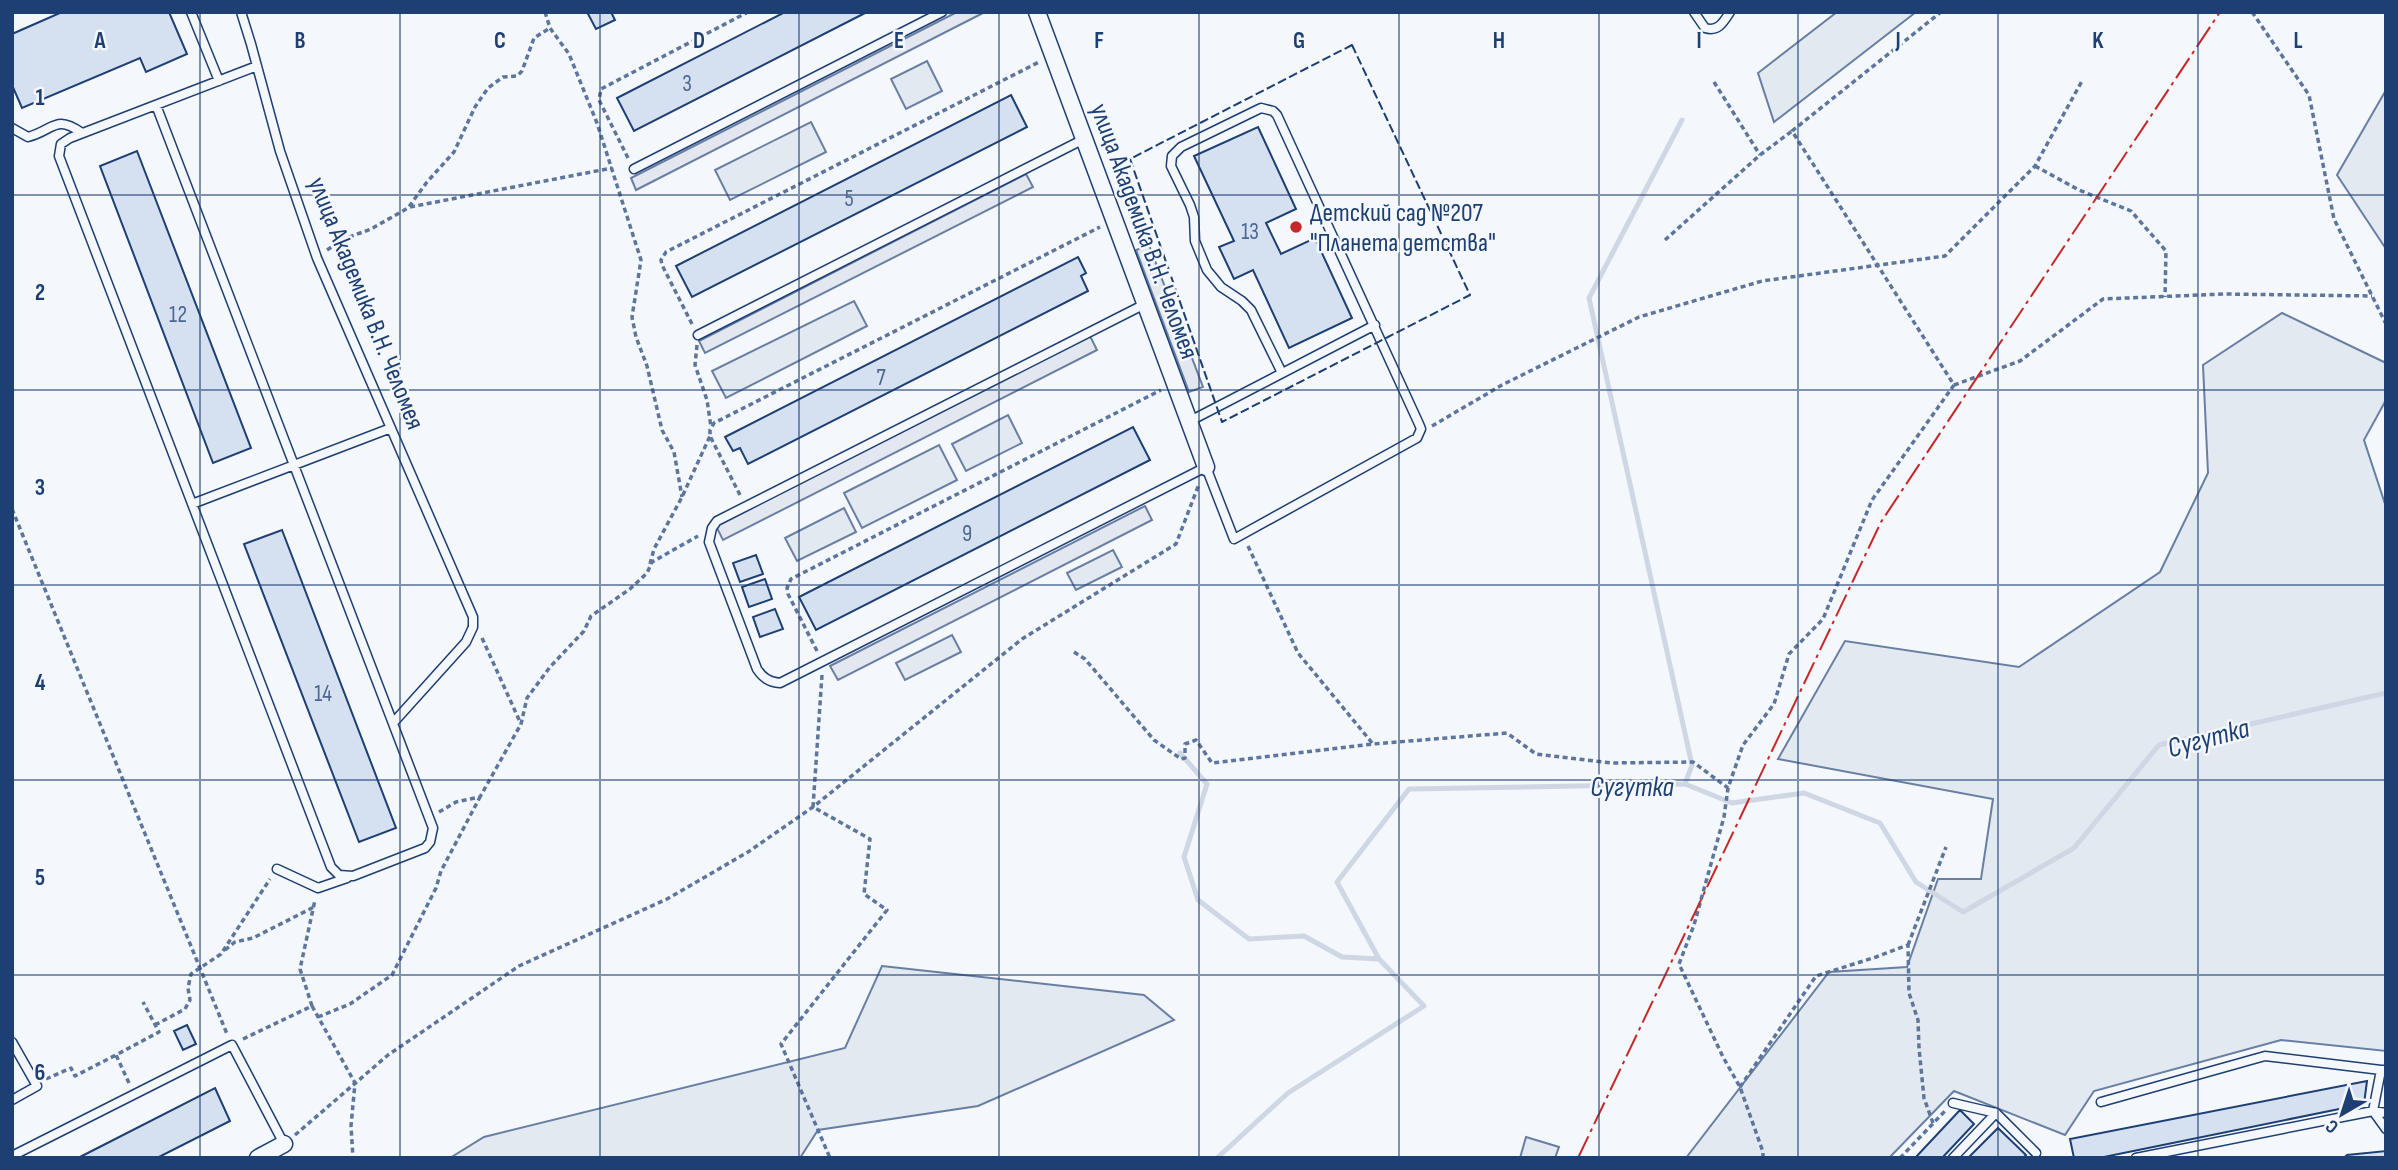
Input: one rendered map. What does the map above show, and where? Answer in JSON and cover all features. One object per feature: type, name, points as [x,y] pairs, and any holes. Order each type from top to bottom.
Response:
[{"type":"street","name":"улица Академика В.Н. Челомея","points":[[1037,12],[1206,467]]},
{"type":"street","points":[[258,1158],[284,1144]]},
{"type":"lane","points":[[191,12],[219,81]]},
{"type":"lane","name":"улица Академика В.Н. Челомея","points":[[241,12],[280,151],[317,258],[473,617]]},
{"type":"lane","points":[[634,169],[942,12]]},
{"type":"lane","points":[[1694,12],[1705,28],[1711,30],[1723,23],[1730,12]]},
{"type":"lane","points":[[257,66],[82,133],[65,141],[59,150],[59,156],[331,867],[339,875],[353,876]]},
{"type":"lane","points":[[156,105],[433,828],[425,848],[318,888],[276,869]]},
{"type":"lane","points":[[1145,304],[718,521],[710,534],[711,547],[761,675],[780,684],[1206,467],[1234,539],[1411,442],[1420,433],[1419,424],[1375,325],[1277,115],[1266,109],[1255,109],[1192,141],[1175,152],[1171,160],[1192,211],[1199,252],[1213,278],[1251,310],[1282,373]]},
{"type":"lane","points":[[12,128],[28,137],[59,123],[69,124],[82,133]]},
{"type":"lane","points":[[698,335],[1084,139]]},
{"type":"lane","points":[[1189,421],[1375,325]]},
{"type":"lane","points":[[192,504],[391,428]]},
{"type":"lane","points":[[393,723],[466,642],[473,627],[473,617]]},
{"type":"lane","points":[[12,1042],[37,1086],[12,1100]]},
{"type":"lane","points":[[12,1156],[232,1045],[284,1144]]},
{"type":"lane","points":[[2101,1102],[2264,1056],[2384,1070],[2373,1111]]},
{"type":"lane","points":[[1953,1103],[1996,1113],[2036,1156]]},
{"type":"lane","points":[[2373,1111],[2386,1129]]},
{"type":"lane","points":[[2136,1158],[2373,1111],[2386,1112]]},
{"type":"lane","points":[[1953,1158],[1996,1113]]},
{"type":"path","points":[[545,12],[550,28],[569,54],[597,123],[641,260],[632,317],[662,430],[674,453],[682,497]]},
{"type":"path","points":[[634,169],[599,100],[601,89],[748,12]]},
{"type":"path","points":[[1665,240],[1760,155],[1941,12]]},
{"type":"path","points":[[2252,12],[2309,95],[2334,219],[2386,324]]},
{"type":"path","points":[[408,208],[454,152],[475,107],[488,88],[503,77],[517,76],[522,71],[534,38],[550,28]]},
{"type":"path","points":[[647,573],[654,550],[682,497],[710,436],[711,427],[707,400],[695,365],[698,335],[662,265],[661,260],[666,252],[1053,55]]},
{"type":"path","points":[[1420,433],[1502,385],[1639,317],[1762,281],[1945,256],[2035,166],[2082,81]]},
{"type":"path","points":[[1714,82],[1760,155]]},
{"type":"path","points":[[1792,131],[1954,385]]},
{"type":"path","points":[[2035,166],[2079,190],[2131,211],[2166,251],[2165,297]]},
{"type":"path","points":[[317,258],[344,239],[372,229],[408,208],[612,168]]},
{"type":"path","points":[[711,427],[718,421],[1114,219]]},
{"type":"path","points":[[1763,1158],[1740,1087],[1679,964],[1694,925],[1724,817],[1728,789],[1743,745],[1774,704],[1789,654],[1823,619],[1872,500],[1954,385],[2020,361],[2103,299],[2224,294],[2372,296]]},
{"type":"path","points":[[813,807],[823,662],[788,594],[787,588],[791,579],[1175,383]]},
{"type":"path","points":[[710,436],[746,507]]},
{"type":"path","points":[[284,1144],[388,1055],[519,965],[667,899],[748,852],[813,807],[1022,639],[1176,544],[1206,467]]},
{"type":"path","points":[[12,509],[232,1045],[312,1006]]},
{"type":"path","points":[[318,1017],[350,1004],[392,975],[436,888],[441,871],[521,724],[527,698],[584,631],[591,616],[630,589],[647,573],[652,562],[712,528]]},
{"type":"path","points":[[1243,534],[1298,653],[1373,744]]},
{"type":"path","points":[[473,617],[521,724]]},
{"type":"path","points":[[1074,652],[1085,659],[1154,740],[1181,760],[1185,758],[1185,744],[1196,740],[1212,763],[1373,744],[1507,733],[1536,754],[1611,763],[1691,761],[1728,789]]},
{"type":"path","points":[[429,818],[456,802],[480,797]]},
{"type":"path","points":[[813,807],[870,839],[864,894],[887,910],[781,1044],[830,1158]]},
{"type":"path","points":[[1933,1123],[1924,1098],[1918,1020],[1909,993],[1908,945],[1946,848]]},
{"type":"path","points":[[221,954],[276,869]]},
{"type":"path","points":[[318,888],[300,969],[312,1006],[355,1083],[351,1126],[353,1158]]},
{"type":"path","points":[[155,1024],[185,1009],[190,1000],[188,988],[191,974],[235,942],[253,938],[314,907]]},
{"type":"path","points":[[1740,1087],[1816,976],[1908,945]]},
{"type":"path","points":[[36,1083],[71,1068],[75,1076],[159,1032],[143,1002]]},
{"type":"path","points":[[116,1055],[135,1094]]},
{"type":"path","points":[[1900,1158],[1953,1103]]},
{"type":"shaded area","points":[[957,12],[985,12],[636,190],[631,178]]},
{"type":"shaded area","points":[[1837,12],[1916,12],[1774,122],[1758,73]]},
{"type":"shaded area","points":[[927,61],[942,91],[906,109],[891,79]]},
{"type":"shaded area","points":[[2386,90],[2386,249],[2337,175]]},
{"type":"shaded area","points":[[811,122],[826,152],[730,200],[715,170]]},
{"type":"shaded area","points":[[1026,174],[1033,187],[705,353],[699,341]]},
{"type":"shaded area","points":[[1149,245],[1203,387],[1189,392],[1136,250]]},
{"type":"shaded area","points":[[854,301],[867,326],[726,398],[712,371]]},
{"type":"shaded area","points":[[2282,313],[2386,363],[2386,400],[2364,440],[2386,507],[2386,1051],[2281,1040],[2094,1091],[2065,1135],[1954,1091],[1889,1158],[1686,1158],[1829,972],[1907,967],[1938,879],[1981,879],[1993,799],[1778,759],[1845,641],[2019,667],[2160,572],[2208,473],[2203,365]]},
{"type":"shaded area","points":[[1090,336],[1097,350],[723,540],[716,526]]},
{"type":"shaded area","points":[[1008,415],[1022,443],[966,471],[952,444]]},
{"type":"shaded area","points":[[939,445],[957,480],[862,528],[844,493]]},
{"type":"shaded area","points":[[1145,506],[1152,520],[838,680],[830,666]]},
{"type":"shaded area","points":[[844,508],[856,532],[797,561],[785,538]]},
{"type":"shaded area","points":[[1113,550],[1122,567],[1076,590],[1067,573]]},
{"type":"shaded area","points":[[952,635],[961,652],[905,680],[896,663]]},
{"type":"shaded area","points":[[882,966],[1144,995],[1174,1020],[978,1106],[818,1130],[800,1158],[450,1158],[484,1137],[845,1048]]},
{"type":"shaded area","points":[[1526,1137],[1559,1147],[1555,1158],[1520,1158]]},
{"type":"building","points":[[62,12],[169,12],[187,54],[146,72],[140,58],[22,108],[12,85],[12,34]]},
{"type":"building","points":[[587,12],[611,12],[615,20],[596,29]]},
{"type":"building","points":[[785,12],[867,12],[634,131],[617,98]]},
{"type":"building","points":[[1011,95],[1027,127],[692,297],[676,266]]},
{"type":"building","points":[[1258,127],[1296,209],[1266,223],[1281,254],[1315,238],[1352,318],[1289,348],[1253,270],[1234,279],[1219,247],[1234,241],[1194,156]]},
{"type":"building","points":[[137,151],[251,448],[213,463],[100,166]]},
{"type":"building","points":[[1078,257],[1086,273],[1081,276],[1088,291],[748,464],[740,448],[733,451],[725,437]]},
{"type":"building","points":[[1133,427],[1150,460],[816,630],[799,597]]},
{"type":"building","points":[[282,530],[396,828],[359,842],[244,544]]},
{"type":"building","points":[[756,555],[763,574],[740,582],[733,563]]},
{"type":"building","points":[[765,579],[772,599],[749,607],[742,587]]},
{"type":"building","points":[[775,609],[783,629],[760,637],[753,617]]},
{"type":"building","points":[[187,1025],[196,1044],[183,1050],[174,1031]]},
{"type":"building","points":[[2367,1081],[2364,1104],[2099,1158],[2074,1158],[2070,1139]]},
{"type":"building","points":[[215,1088],[230,1121],[157,1158],[78,1158]]},
{"type":"building","points":[[1960,1110],[1974,1124],[1942,1158],[1915,1158]]},
{"type":"building","points":[[1998,1128],[2026,1155],[2023,1158],[1968,1158]]},
{"type":"building","points":[[2386,1151],[2386,1158],[2344,1158],[2347,1155]]},
{"type":"waterway","points":[[1682,120],[1589,298],[1692,765],[1685,784]]},
{"type":"waterway","name":"Сугутка","points":[[1217,1158],[1288,1093],[1424,1006],[1379,959],[1337,882],[1409,789],[1685,784],[1732,803],[1804,793],[1880,823],[1916,882],[1963,912],[2074,848],[2159,745],[2386,693]]},
{"type":"waterway","points":[[1180,753],[1207,784],[1184,857],[1198,900],[1249,939],[1304,936],[1342,957],[1379,959]]},
{"type":"fence","points":[[1352,45],[1470,295],[1222,422],[1130,159],[1352,45]]},
{"type":"power","points":[[1578,1158],[1881,522],[2220,12]]},
{"type":"place","name":"Детский сад №207 \"Планета детства\"","points":[[1296,227]]}]
